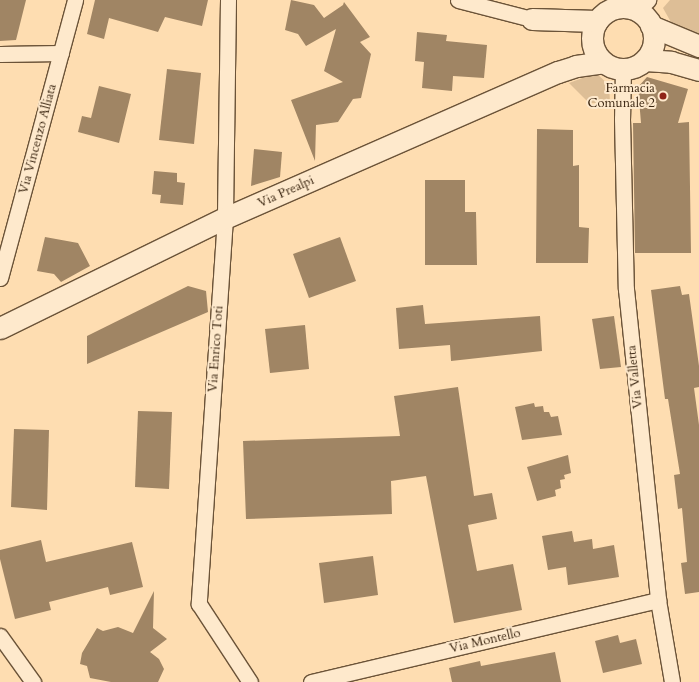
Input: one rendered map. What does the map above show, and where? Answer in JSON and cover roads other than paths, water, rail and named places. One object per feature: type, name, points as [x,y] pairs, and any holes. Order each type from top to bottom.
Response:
[{"type":"street","name":"Via Vincenzo Alliata","points":[[0,278],[75,0]]},
{"type":"street","name":"Via Enrico Toti","points":[[228,0],[226,218],[198,604],[250,682]]},
{"type":"street","points":[[458,0],[532,19],[596,41],[613,68],[623,69],[634,67],[645,60],[653,44],[651,26]]},
{"type":"street","points":[[596,41],[609,10],[635,5],[651,26],[699,46]]},
{"type":"street","name":"Via Prealpi","points":[[0,328],[226,218],[576,66],[596,41]]},
{"type":"street","points":[[0,54],[61,53]]},
{"type":"street","points":[[645,60],[671,62],[699,70]]},
{"type":"street","name":"Via Valletta","points":[[623,69],[622,118],[626,289],[658,600],[672,682]]},
{"type":"street","name":"Via Montello","points":[[312,682],[658,600]]},
{"type":"street","points":[[0,636],[33,682]]},
{"type":"place","name":"Farmacia Comunale 2","points":[[663,96]]}]
